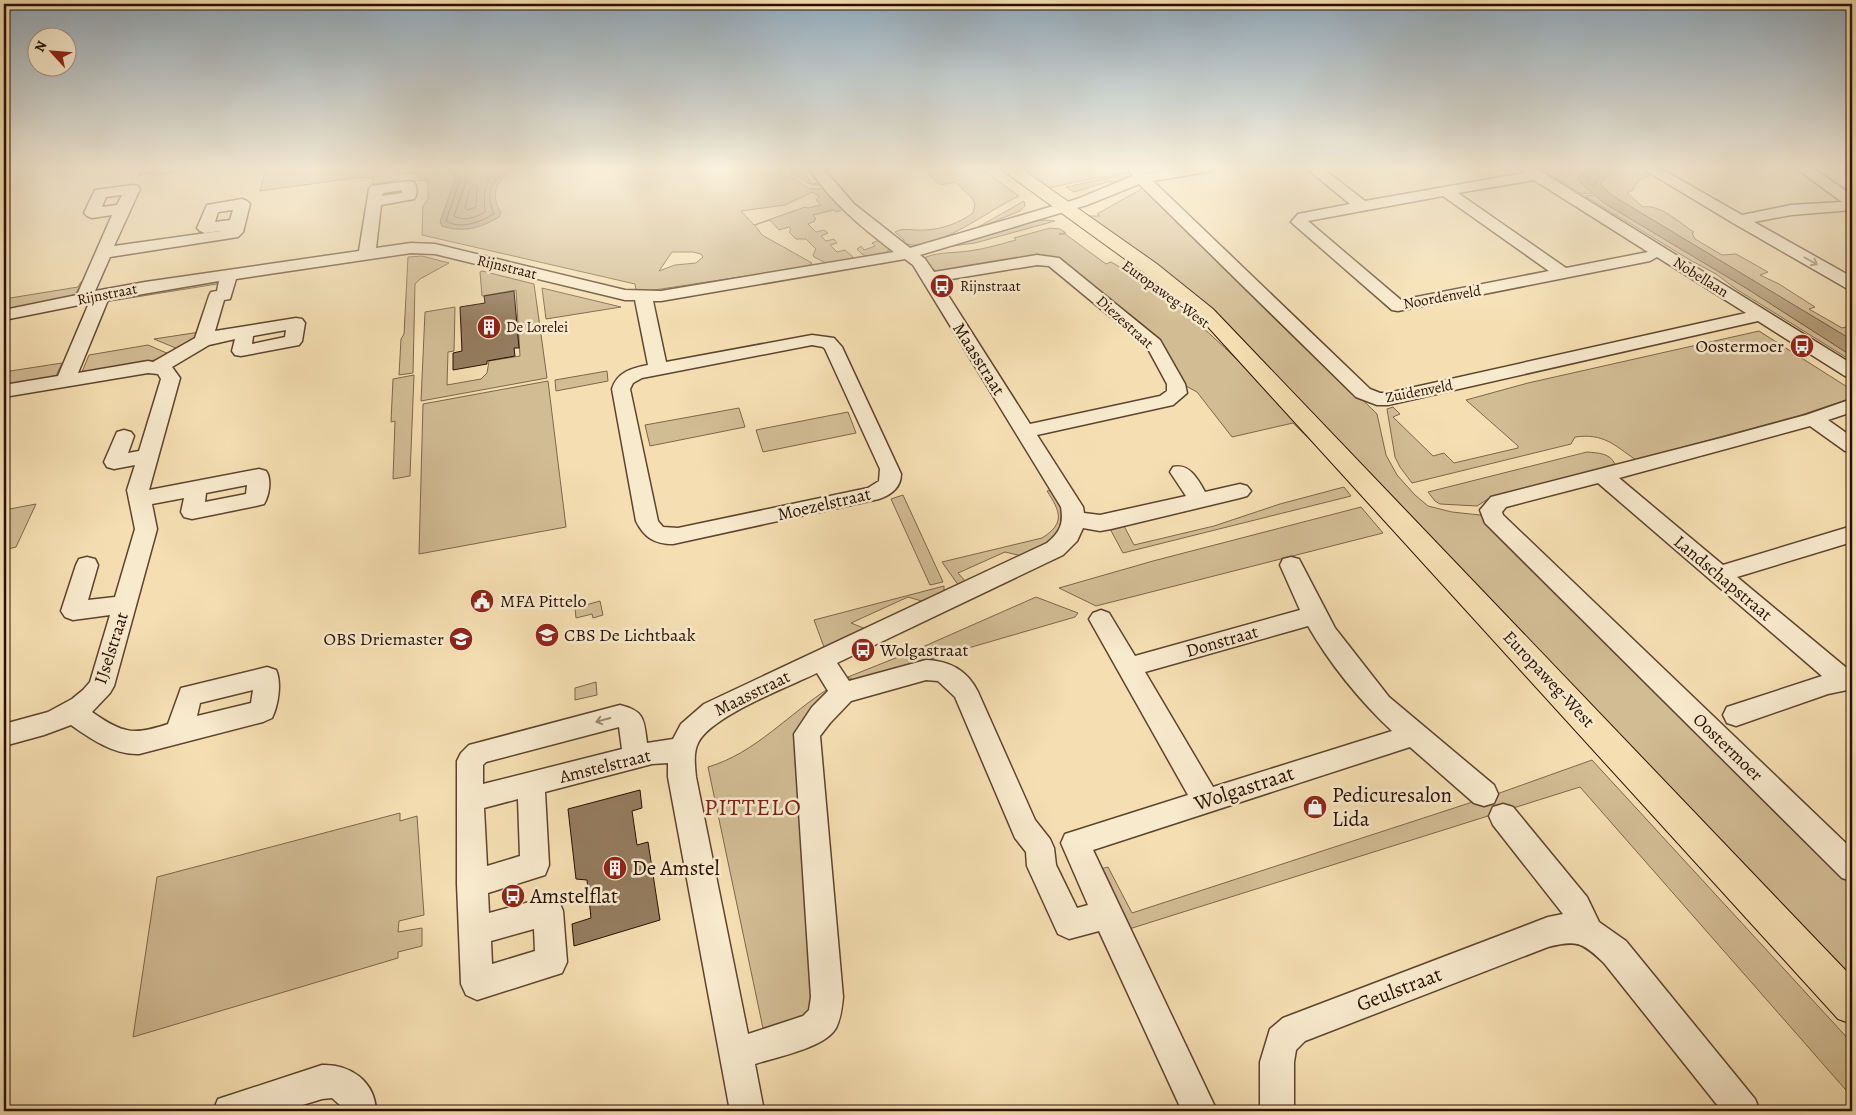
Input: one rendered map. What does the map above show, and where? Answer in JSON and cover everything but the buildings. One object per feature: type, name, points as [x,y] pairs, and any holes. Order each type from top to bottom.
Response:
[{"type":"main road","name":"Europaweg-West","points":[[1073,219],[1172,285],[1206,313],[1852,1005]]},
{"type":"street","points":[[65,381],[93,297],[102,253],[117,219]]},
{"type":"street","points":[[367,254],[372,219]]},
{"type":"street","name":"Maasstraat","points":[[680,750],[696,726],[713,711],[1055,549],[1066,540],[1073,529],[1075,519],[1072,507],[930,278],[919,262],[894,246],[862,219]]},
{"type":"street","name":"Rijnstraat","points":[[4,315],[93,297],[411,248],[435,249],[625,295],[644,297],[670,295],[908,254],[977,232],[1010,225],[1024,219]]},
{"type":"street","name":"Zuidenveld","points":[[1184,219],[1363,394],[1377,399],[1388,399],[1755,317]]},
{"type":"street","name":"Noordenveld","points":[[1301,219],[1299,222],[1398,306],[1650,256]]},
{"type":"street","points":[[1485,219],[1563,273]]},
{"type":"street","name":"Nobellaan","points":[[1596,219],[1650,256],[1852,372]]},
{"type":"street","name":"Nobellaan","points":[[1601,219],[1755,317]]},
{"type":"street","points":[[1738,220],[1743,219]]},
{"type":"street","points":[[1738,220],[1852,284]]},
{"type":"street","points":[[102,253],[221,236],[235,232],[237,224]]},
{"type":"street","name":"Diezestraat","points":[[930,278],[1037,260],[1053,261],[1154,344],[1176,384],[1177,394],[1166,401],[1025,431]]},
{"type":"street","points":[[203,341],[217,296],[224,295],[230,275]]},
{"type":"street","points":[[644,297],[644,307],[658,368]]},
{"type":"street","points":[[4,391],[138,368],[157,368],[203,341],[245,332]]},
{"type":"street","name":"Moezelstraat","points":[[812,340],[828,342],[833,346],[890,469],[892,476],[890,483],[884,489],[872,494],[779,515],[678,536],[669,537],[657,534],[651,530],[647,520],[621,389],[622,383],[627,377],[638,372],[658,368],[812,340]]},
{"type":"street","name":"IJselstraat","points":[[4,735],[43,726],[74,712],[94,697],[101,686],[146,529],[138,490],[172,378],[164,370],[157,368]]},
{"type":"street","name":"Oostermoer","points":[[1852,405],[1813,419],[1499,502],[1491,510],[1493,518],[1852,868]]},
{"type":"street","points":[[1813,419],[1852,446]]},
{"type":"street","points":[[124,436],[114,462],[147,456]]},
{"type":"street","points":[[1180,472],[1194,490],[1198,500]]},
{"type":"street","name":"Landschapstraat","points":[[1603,476],[1848,680]]},
{"type":"street","points":[[141,499],[196,488]]},
{"type":"street","points":[[1075,519],[1100,523],[1240,491]]},
{"type":"street","points":[[1719,574],[1852,534]]},
{"type":"street","name":"IJselstraat","points":[[87,565],[73,612],[125,604]]},
{"type":"street","points":[[1291,565],[1314,615],[1326,635],[1380,704],[1414,735]]},
{"type":"street","name":"Donstraat","points":[[1130,666],[1314,615]]},
{"type":"street","points":[[1101,619],[1130,666],[1206,800]]},
{"type":"street","points":[[821,659],[843,693]]},
{"type":"street","points":[[736,1054],[813,1029],[824,1018],[827,997],[807,734],[820,715],[843,693],[926,670],[940,670],[954,677],[965,692],[1025,829],[1040,848],[1042,866],[1069,924],[1107,915]]},
{"type":"street","points":[[1736,715],[1848,680]]},
{"type":"street","points":[[74,712],[87,722],[122,742],[147,741],[179,731]]},
{"type":"street","points":[[476,931],[472,884],[470,761],[478,753],[620,716],[628,718],[631,722],[636,757]]},
{"type":"street","name":"Wolgastraat","points":[[1040,848],[1075,843],[1414,735]]},
{"type":"street","name":"Geulstraat","points":[[1414,735],[1494,805],[1576,907],[1588,932]]},
{"type":"street","points":[[680,750],[682,777],[747,1111]]},
{"type":"street","name":"Amstelstraat","points":[[471,799],[636,757],[680,750]]},
{"type":"street","points":[[472,884],[535,865],[531,784]]},
{"type":"street","points":[[1075,843],[1200,1111]]},
{"type":"street","name":"Geulstraat","points":[[1277,1111],[1277,1062],[1282,1041],[1294,1029],[1548,932],[1570,927],[1588,932],[1615,952],[1743,1111]]},
{"type":"street","points":[[230,1111],[322,1082],[338,1082],[350,1089],[360,1106],[359,1111]]},
{"type":"shaded area","points":[[423,219],[748,219],[754,225],[771,219],[816,219],[808,224],[816,232],[824,230],[828,233],[821,236],[826,241],[834,239],[837,243],[830,245],[837,252],[845,250],[853,257],[850,261],[830,265],[814,257],[816,249],[806,239],[796,239],[789,232],[791,230],[789,227],[779,230],[770,220],[755,225],[762,235],[812,263],[806,267],[641,292],[636,290],[635,284],[422,235]],"holes":[[[672,252],[693,252],[701,254],[703,257],[696,263],[675,265],[659,271]]]},
{"type":"shaded area","points":[[978,219],[930,243],[916,245],[904,243],[904,240],[895,232],[905,229],[939,228],[962,220]]},
{"type":"shaded area","points":[[992,219],[1000,219],[973,230]]},
{"type":"shaded area","points":[[1093,219],[1178,219],[1377,414],[1386,455],[1397,475],[1415,495],[1428,506],[1452,512],[1480,515],[1490,522],[1852,882],[1852,982],[1437,545],[1196,296],[1150,259]]},
{"type":"shaded area","points":[[1623,219],[1631,219],[1746,288],[1852,356],[1852,361],[1736,289],[1716,274]]},
{"type":"shaded area","points":[[1651,219],[1676,219],[1694,232],[1692,233],[1695,239],[1722,255],[1736,254],[1768,272],[1760,275],[1779,284],[1815,307],[1809,309],[1842,328],[1849,326],[1852,328],[1852,340]]},
{"type":"shaded area","points":[[1034,221],[1055,221],[975,243],[945,247],[963,240]]},
{"type":"shaded area","points":[[1050,228],[1060,229],[1066,233],[1059,234],[1065,234],[1106,264],[1111,262],[1146,283],[1179,307],[1210,334],[1268,391],[1351,481],[1293,423],[1232,437],[1197,392],[1186,386],[1158,342],[1066,263],[1058,259],[1038,256],[939,273],[926,260],[926,257],[937,254],[969,251],[993,246]]},
{"type":"shaded area","points":[[879,240],[889,247],[889,250],[882,255],[879,253],[880,256],[867,256],[857,249],[861,246],[864,250],[875,246],[872,243]]},
{"type":"shaded area","points":[[422,256],[449,263],[420,279],[415,284],[413,373],[399,375],[401,339],[404,334],[408,257]]},
{"type":"shaded area","points":[[480,272],[534,284],[547,378],[421,401],[425,312],[455,307],[454,351],[448,352],[447,385],[481,379],[487,373],[489,361],[520,356],[516,290],[482,296]]},
{"type":"shaded area","points":[[224,280],[223,283],[105,302],[107,298]]},
{"type":"shaded area","points":[[83,282],[76,293],[78,294],[75,296],[4,312],[4,299],[78,287]]},
{"type":"shaded area","points":[[542,288],[621,307],[546,319]]},
{"type":"shaded area","points":[[1759,331],[1852,390],[1852,398],[1801,415],[1636,460],[1608,441],[1594,437],[1575,437],[1571,444],[1412,483],[1395,457],[1387,409],[1393,407],[1400,414],[1393,417],[1433,456],[1444,453],[1454,463],[1518,448],[1466,400],[1528,383]]},
{"type":"shaded area","points":[[200,332],[199,338],[178,349],[154,339]]},
{"type":"shaded area","points":[[148,345],[169,354],[161,359],[82,372],[89,355]]},
{"type":"shaded area","points":[[62,363],[56,376],[4,385],[4,372]]},
{"type":"shaded area","points":[[607,371],[608,381],[556,391],[555,380]]},
{"type":"shaded area","points":[[414,375],[410,476],[393,479],[395,421],[391,422],[393,379]]},
{"type":"shaded area","points":[[548,381],[566,527],[419,554],[423,404]]},
{"type":"shaded area","points":[[739,408],[745,427],[650,446],[645,425]]},
{"type":"shaded area","points":[[848,412],[856,433],[763,452],[756,430]]},
{"type":"shaded area","points":[[1587,452],[1607,456],[1615,464],[1488,499],[1477,506],[1440,504],[1428,492]]},
{"type":"shaded area","points":[[1344,487],[1351,496],[1123,553],[1109,527],[1123,524],[1134,545],[1214,526],[1280,504]]},
{"type":"shaded area","points":[[1054,490],[1066,514],[1062,530],[1046,544],[1022,556],[1005,552],[958,573],[966,582],[959,586],[942,562],[1042,538],[1058,522],[1055,505],[1047,491]]},
{"type":"shaded area","points":[[903,495],[943,582],[930,585],[891,499]]},
{"type":"shaded area","points":[[36,504],[16,547],[4,550],[4,510]]},
{"type":"shaded area","points":[[1361,507],[1383,533],[1096,606],[1059,588],[1153,561]]},
{"type":"shaded area","points":[[944,586],[944,592],[925,602],[908,597],[851,623],[866,629],[824,647],[814,620]]},
{"type":"shaded area","points":[[1036,597],[1078,613],[1075,617],[855,681],[848,677],[918,649]]},
{"type":"shaded area","points":[[600,601],[603,615],[593,618],[592,614],[576,618],[575,608]]},
{"type":"shaded area","points":[[596,682],[597,695],[575,700],[575,688]]},
{"type":"shaded area","points":[[831,687],[807,720],[818,999],[804,1022],[764,1033],[708,767],[742,752],[772,732]]},
{"type":"shaded area","points":[[1592,760],[1852,1043],[1852,1097],[1580,787],[1126,930],[1097,870],[1108,867],[1132,913],[1494,795]]},
{"type":"shaded area","points":[[400,813],[400,821],[417,816],[424,915],[399,921],[398,932],[422,928],[422,946],[398,952],[398,958],[133,1037],[157,877]]},
{"type":"water","points":[[441,219],[495,219],[485,224],[465,229],[442,226]]},
{"type":"water","points":[[1631,219],[1651,219],[1852,340],[1852,356],[1746,288]]},
{"type":"place","name":"Rijnstraat","points":[[942,286]]},
{"type":"place","name":"De Lorelei","points":[[489,327]]},
{"type":"place","name":"Oostermoer","points":[[1802,346]]},
{"type":"place","name":"MFA Pittelo","points":[[482,601]]},
{"type":"place","name":"CBS De Lichtbaak","points":[[547,635]]},
{"type":"place","name":"OBS Driemaster","points":[[461,639]]},
{"type":"place","name":"Wolgastraat","points":[[863,650]]},
{"type":"place","name":"Pedicuresalon Lida","points":[[1315,807]]},
{"type":"place","name":"De Amstel","points":[[615,868]]},
{"type":"place","name":"Amstelflat","points":[[513,896]]},
{"type":"district","name":"PITTELO","points":[[753,807]]}]
